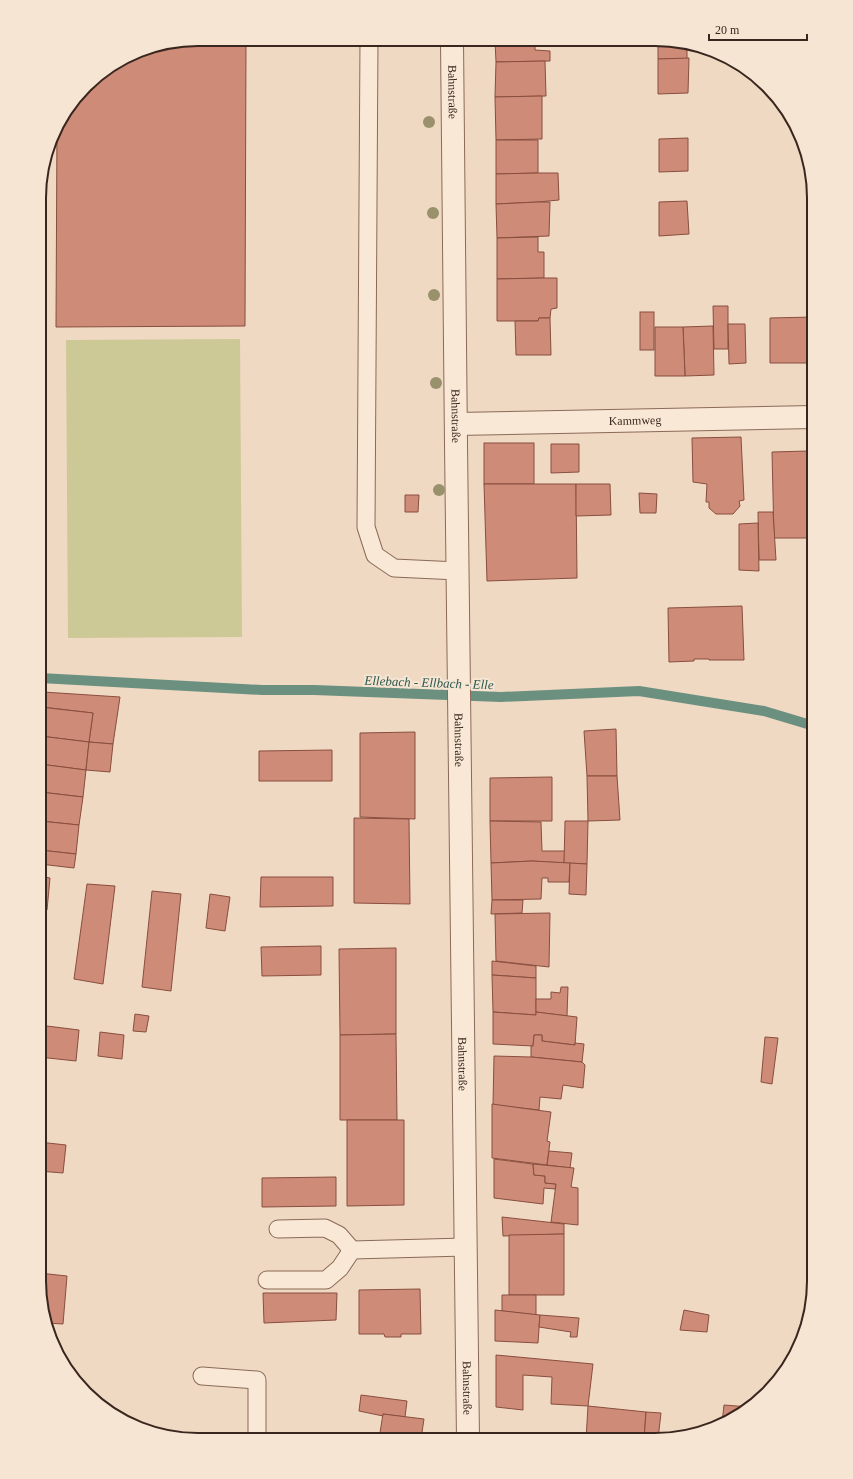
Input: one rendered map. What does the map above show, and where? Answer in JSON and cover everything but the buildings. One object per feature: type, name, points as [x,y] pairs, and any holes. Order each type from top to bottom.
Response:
[{"type":"street","name":"Bahnstraße","points":[[452,46],[461,1029],[468,1433]]},
{"type":"street","name":"Kammweg","points":[[456,424],[807,417]]},
{"type":"lane","points":[[369,46],[366,527],[375,555],[394,568],[458,571]]},
{"type":"lane","points":[[278,1229],[325,1228],[339,1235],[352,1250]]},
{"type":"lane","points":[[352,1250],[465,1247]]},
{"type":"lane","points":[[268,1280],[326,1280],[340,1268],[352,1250]]},
{"type":"lane","points":[[202,1376],[257,1380],[257,1433]]},
{"type":"shaded area","points":[[240,339],[242,637],[68,638],[66,340]]},
{"type":"waterway","name":"Ellebach - Ellbach - Elle","points":[[46,678],[262,690],[314,690],[501,697],[639,691],[764,711],[807,724]]}]
